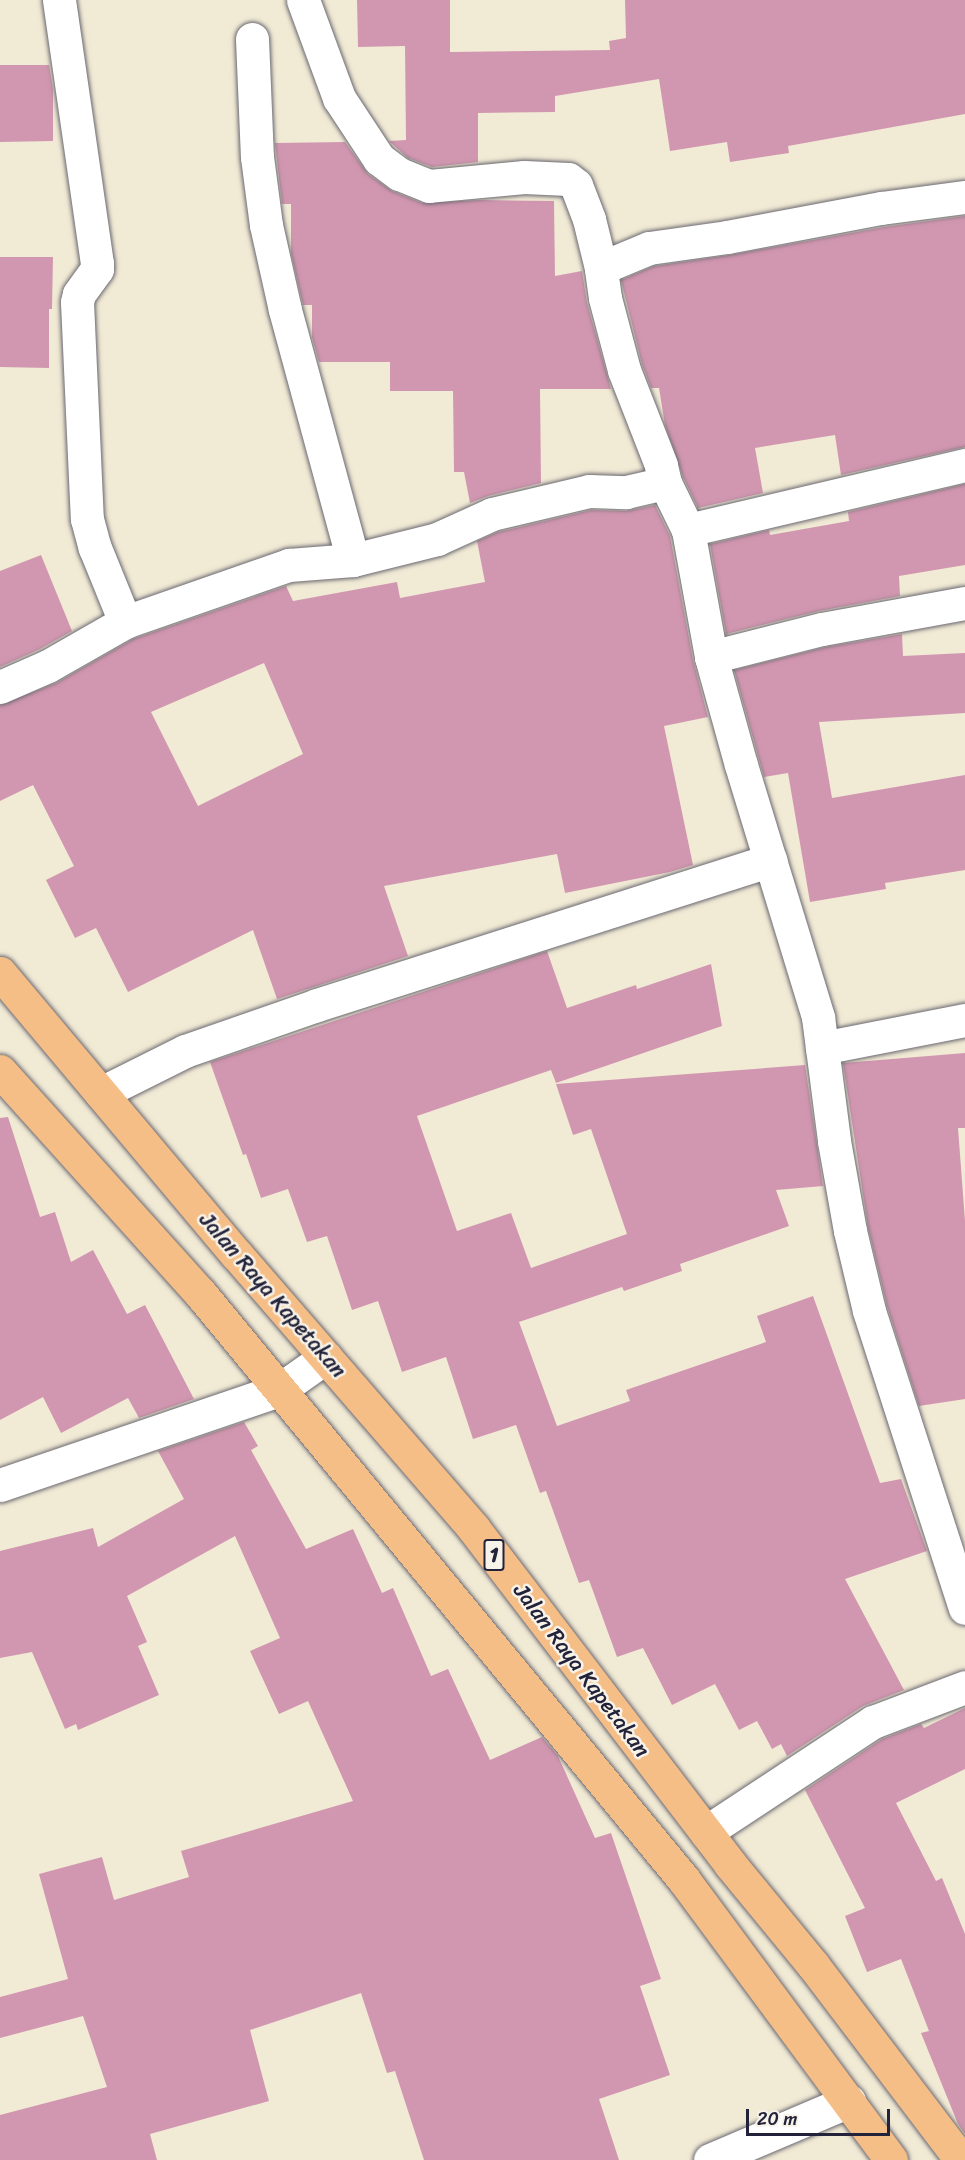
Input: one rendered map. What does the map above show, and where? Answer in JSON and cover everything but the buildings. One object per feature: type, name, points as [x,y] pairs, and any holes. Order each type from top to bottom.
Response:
[{"type":"highway","name":"Jalan Raya Kapetakan","points":[[0,973],[474,1529],[706,1832],[813,1965],[961,2160]]},
{"type":"highway","points":[[0,1071],[200,1293],[684,1880],[717,1928],[891,2160]]},
{"type":"highway","points":[[717,1928],[761,1902]]},
{"type":"street","points":[[59,0],[98,263],[97,269],[79,294],[77,302],[87,519],[95,548],[125,622]]},
{"type":"street","points":[[303,0],[339,98],[379,159],[399,174],[429,186],[524,177],[568,179],[576,185],[581,194],[602,268],[605,298],[619,353],[661,465],[665,483],[688,530],[711,657],[818,1017],[834,1141],[850,1231],[869,1311],[965,1608]]},
{"type":"street","points":[[252,39],[257,157],[266,225],[293,344],[353,560]]},
{"type":"street","points":[[602,268],[650,248],[727,237],[881,208],[965,197]]},
{"type":"street","points":[[688,530],[965,465]]},
{"type":"street","points":[[0,687],[48,666],[125,622],[290,565],[353,560],[437,539],[492,514],[589,491],[626,492],[665,483]]},
{"type":"street","points":[[711,657],[822,629],[965,603]]},
{"type":"street","points":[[102,1093],[185,1051],[317,1005],[770,860]]},
{"type":"street","points":[[822,1048],[965,1020]]},
{"type":"street","points":[[0,1485],[279,1390],[326,1358]]},
{"type":"street","points":[[706,1832],[873,1722],[965,1687]]},
{"type":"street","points":[[710,2160],[849,2101]]}]
